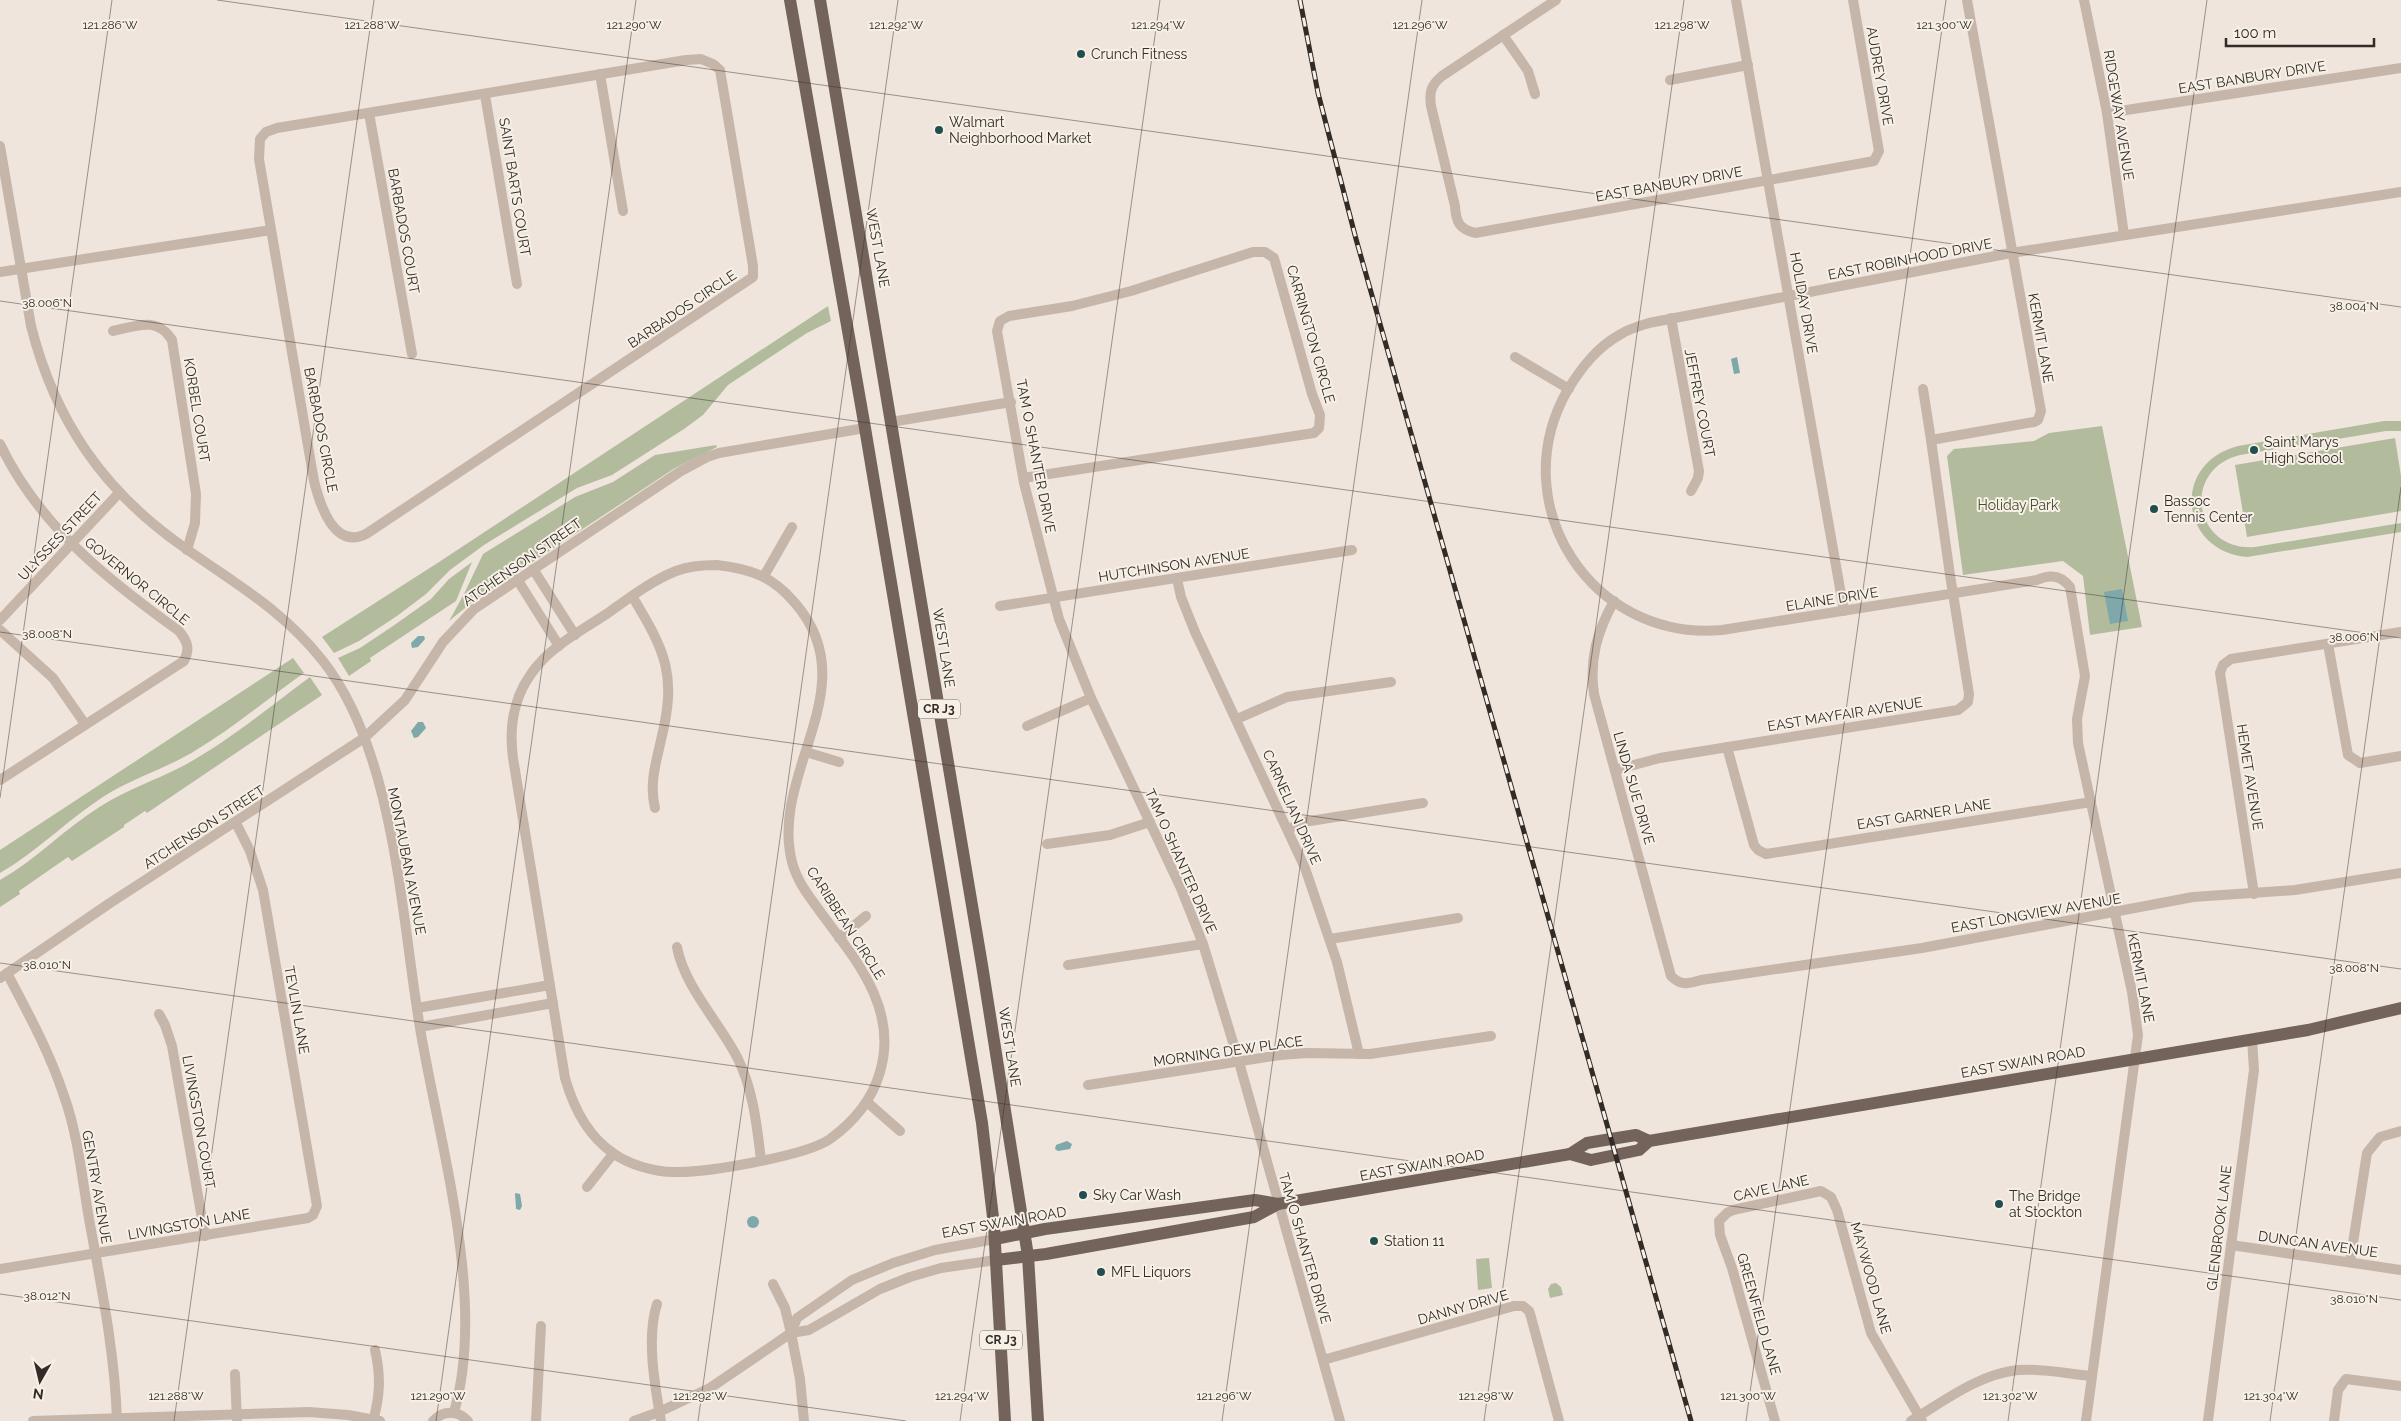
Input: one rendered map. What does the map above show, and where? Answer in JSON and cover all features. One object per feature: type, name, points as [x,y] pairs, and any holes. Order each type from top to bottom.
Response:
[{"type":"main road","name":"CR J3","points":[[790,0],[865,428],[982,1123],[995,1239],[1005,1421]]},
{"type":"main road","name":"WEST LANE","points":[[820,0],[983,974],[1028,1256],[1038,1421]]},
{"type":"main road","name":"EAST SWAIN ROAD","points":[[996,1260],[1254,1217],[1278,1204],[1570,1154],[1591,1160],[1639,1150],[1649,1141],[2308,1030],[2401,1008]]},
{"type":"main road","name":"EAST SWAIN ROAD","points":[[995,1239],[1024,1233],[1255,1200],[1278,1204]]},
{"type":"street","points":[[1535,94],[1528,71],[1503,35],[1556,0]]},
{"type":"street","name":"HOLIDAY DRIVE","points":[[1736,0],[1844,611]]},
{"type":"street","name":"AUDREY DRIVE","points":[[1853,0],[1879,151],[1877,156]]},
{"type":"street","name":"KERMIT LANE","points":[[1931,440],[2038,420],[2041,408],[1967,0]]},
{"type":"street","name":"RIDGEWAY AVENUE","points":[[2084,0],[2106,114],[2124,235]]},
{"type":"street","name":"EAST BANBURY DRIVE","points":[[1503,35],[1434,82],[1430,92],[1431,106],[1455,206],[1456,220],[1463,229],[1475,233],[1869,163],[1877,156]]},
{"type":"street","name":"BARBADOS CIRCLE","points":[[701,59],[713,64],[720,70],[754,266],[753,277],[358,538],[348,538],[339,533],[326,516],[318,497],[259,159],[260,139],[266,132],[277,128],[485,95],[600,74],[701,59]]},
{"type":"street","points":[[1670,80],[1748,65]]},
{"type":"street","name":"EAST BANBURY DRIVE","points":[[2106,114],[2401,68]]},
{"type":"street","points":[[600,74],[623,211]]},
{"type":"street","name":"SAINT BARTS COURT","points":[[485,95],[517,284]]},
{"type":"street","name":"BARBADOS COURT","points":[[369,113],[412,354]]},
{"type":"street","name":"MONTAUBAN AVENUE","points":[[0,146],[36,348],[55,397],[82,447],[119,493],[158,529],[267,604],[306,641],[339,683],[352,706],[364,738],[387,814],[420,1027],[454,1212],[463,1287],[465,1348],[454,1412]]},
{"type":"street","name":"EAST ROBINHOOD DRIVE","points":[[1614,600],[1596,588],[1576,566],[1561,540],[1550,511],[1546,477],[1548,447],[1558,407],[1590,357],[1622,333],[1670,318],[2012,253],[2401,192]]},
{"type":"street","points":[[0,272],[271,230]]},
{"type":"street","name":"CARRINGTON CIRCLE","points":[[1004,317],[1072,306],[1131,291],[1253,252],[1265,252],[1274,258],[1276,262],[1320,422],[1319,428],[1312,434],[1023,478]]},
{"type":"street","name":"TAM O SHANTER DRIVE","points":[[1004,317],[998,325],[997,331],[1023,478],[1052,597],[1077,666],[1180,886],[1203,944],[1239,1062],[1340,1421]]},
{"type":"street","name":"JEFFREY COURT","points":[[1670,318],[1699,471],[1698,478],[1691,491]]},
{"type":"street","name":"KORBEL COURT","points":[[113,331],[148,324],[166,330],[172,340],[196,494],[195,523],[187,550]]},
{"type":"street","points":[[1515,357],[1569,389]]},
{"type":"street","points":[[1923,389],[1953,593]]},
{"type":"street","points":[[891,422],[1011,402]]},
{"type":"street","name":"ATCHENSON STREET","points":[[4,975],[110,903],[236,824],[364,738],[394,713],[454,628],[474,609],[681,471],[708,457],[865,428]]},
{"type":"street","name":"GOVERNOR CIRCLE","points":[[0,780],[184,661],[188,652],[187,641],[179,631],[108,579],[70,543],[35,501],[1,450]]},
{"type":"street","name":"ULYSSES STREET","points":[[0,620],[70,543],[119,493]]},
{"type":"street","points":[[764,576],[792,527]]},
{"type":"street","name":"HUTCHINSON AVENUE","points":[[1000,606],[1352,550]]},
{"type":"street","name":"CARIBBEAN CIRCLE","points":[[717,565],[734,567],[764,576],[801,610],[809,622],[820,650],[824,672],[821,700],[789,812],[788,833],[790,853],[795,872],[803,888],[865,974],[875,993],[883,1023],[883,1060],[874,1088],[860,1114],[830,1139],[814,1148],[693,1172],[671,1172],[638,1165],[613,1154],[586,1124],[570,1094],[553,1004],[513,758],[511,730],[518,700],[530,675],[546,657],[559,646],[659,579],[676,571],[696,566],[717,565]]},
{"type":"street","points":[[533,569],[575,635]]},
{"type":"street","name":"ELAINE DRIVE","points":[[1614,600],[1647,620],[1669,627],[1692,631],[1722,630],[2037,580],[2044,577],[2059,578]]},
{"type":"street","name":"KERMIT LANE","points":[[2059,578],[2070,588],[2071,603],[2084,667],[2084,688],[2078,706],[2076,730],[2132,992],[2138,1035],[2086,1421]]},
{"type":"street","name":"CARNELIAN DRIVE","points":[[1177,579],[1181,598],[1195,632],[1305,868],[1330,939],[1359,1054]]},
{"type":"street","points":[[517,580],[559,646]]},
{"type":"street","name":"EAST MAYFAIR AVENUE","points":[[1615,770],[1660,758],[1727,746],[1958,710],[1964,706],[1969,694],[1953,593]]},
{"type":"street","points":[[632,596],[660,644],[666,661],[669,680],[666,720],[652,777],[651,792],[655,808]]},
{"type":"street","name":"LINDA SUE DRIVE","points":[[1614,600],[1597,635],[1592,669],[1594,694],[1670,976],[1676,982]]},
{"type":"street","points":[[0,630],[53,678],[85,724]]},
{"type":"street","points":[[2401,632],[2328,644],[2348,755],[2360,763],[2401,756]]},
{"type":"street","name":"HEMET AVENUE","points":[[2254,894],[2220,674],[2223,665],[2231,659],[2328,644]]},
{"type":"street","points":[[1237,719],[1287,697],[1391,682]]},
{"type":"street","points":[[1027,726],[1091,698]]},
{"type":"street","name":"EAST GARNER LANE","points":[[1727,746],[1754,845],[1761,852],[1776,852],[2091,802]]},
{"type":"street","points":[[806,752],[839,762]]},
{"type":"street","points":[[1288,829],[1304,822],[1423,803]]},
{"type":"street","points":[[1047,844],[1110,835],[1150,822]]},
{"type":"street","name":"TEVLIN LANE","points":[[236,824],[250,852],[263,890],[317,1206]]},
{"type":"street","name":"EAST LONGVIEW AVENUE","points":[[1676,982],[1686,985],[1701,980],[1922,948],[2115,914],[2193,898],[2295,890],[2401,873]]},
{"type":"street","points":[[839,938],[866,916]]},
{"type":"street","points":[[1330,939],[1458,918]]},
{"type":"street","points":[[1068,965],[1203,944]]},
{"type":"street","points":[[677,947],[682,968],[736,1056],[746,1078],[761,1160]]},
{"type":"street","name":"GENTRY AVENUE","points":[[4,975],[34,1022],[65,1098],[74,1136],[114,1371],[117,1420]]},
{"type":"street","points":[[417,1008],[550,985]]},
{"type":"street","points":[[420,1027],[553,1004]]},
{"type":"street","name":"LIVINGSTON COURT","points":[[159,1014],[172,1046],[205,1236]]},
{"type":"street","name":"MORNING DEW PLACE","points":[[1088,1085],[1307,1052],[1359,1054],[1491,1036]]},
{"type":"street","name":"GLENBROOK LANE","points":[[2208,1421],[2254,1070],[2252,1039]]},
{"type":"street","points":[[866,1102],[900,1131]]},
{"type":"street","points":[[2350,1262],[2367,1153],[2380,1137],[2401,1131]]},
{"type":"street","points":[[588,1187],[613,1154]]},
{"type":"street","name":"CAVE LANE","points":[[1723,1216],[1733,1210],[1806,1193],[1821,1191],[1826,1193]]},
{"type":"street","name":"MAYWOOD LANE","points":[[1826,1193],[1836,1210],[1871,1333],[1918,1419]]},
{"type":"street","name":"LIVINGSTON LANE","points":[[0,1270],[308,1218],[313,1215],[317,1206]]},
{"type":"street","name":"GREENFIELD LANE","points":[[1723,1216],[1720,1221],[1720,1235],[1732,1268],[1776,1421]]},
{"type":"street","name":"EAST SWAIN ROAD","points":[[792,1333],[797,1318],[852,1280],[893,1263],[935,1250],[995,1239]]},
{"type":"street","name":"DUNCAN AVENUE","points":[[2231,1245],[2401,1270]]},
{"type":"street","name":"EAST SWAIN ROAD","points":[[634,1421],[660,1417],[710,1388],[792,1333],[809,1330],[880,1288],[941,1268],[996,1260]]},
{"type":"street","points":[[773,1284],[785,1308],[792,1333],[800,1380],[804,1421]]},
{"type":"street","points":[[657,1304],[652,1320],[651,1335],[660,1417]]},
{"type":"street","name":"DANNY DRIVE","points":[[1322,1360],[1514,1306],[1523,1306],[1528,1310],[1559,1421]]},
{"type":"street","points":[[536,1421],[541,1326]]},
{"type":"street","points":[[33,1421],[237,1417],[320,1412],[375,1421],[380,1388],[380,1369],[375,1350]]},
{"type":"street","points":[[1918,1419],[1975,1383],[2003,1372],[2034,1370],[2091,1376]]},
{"type":"street","points":[[235,1374],[237,1417]]},
{"type":"street","points":[[2334,1421],[2338,1390],[2343,1381],[2353,1378],[2401,1386]]},
{"type":"street","points":[[433,1421],[440,1414],[454,1412],[468,1421]]},
{"type":"green space","points":[[828,306],[831,321],[807,333],[728,385],[703,415],[684,429],[612,475],[577,488],[484,545],[450,570],[426,594],[359,641],[334,653],[322,637],[439,562]]},
{"type":"green space","points":[[2384,421],[2401,421],[2401,431],[2386,431],[2240,455],[2221,463],[2208,476],[2202,492],[2202,508],[2208,524],[2218,537],[2234,545],[2255,547],[2401,523],[2401,532],[2247,557],[2224,551],[2207,540],[2197,524],[2192,506],[2193,487],[2202,470],[2216,455],[2238,446]]},
{"type":"green space","name":"Holiday Park","points":[[2102,426],[2142,627],[2090,635],[2083,576],[2063,561],[1963,575],[1947,456],[1954,449],[2034,441],[2049,433]]},
{"type":"green space","points":[[2395,438],[2401,476],[2401,511],[2247,537],[2235,465]]},
{"type":"green space","points":[[716,445],[717,447],[675,468],[475,600],[449,621],[483,554],[575,497],[613,482],[655,455]]},
{"type":"green space","points":[[472,562],[456,601],[370,658],[371,661],[349,676],[338,658],[360,648],[431,599],[449,579]]},
{"type":"green space","points":[[293,658],[304,673],[236,724],[183,758],[131,782],[96,801],[29,854],[0,873],[0,850]]},
{"type":"green space","points":[[310,677],[322,695],[72,861],[68,857],[19,891],[20,894],[0,907],[0,880],[26,863],[75,824],[111,800],[183,766],[216,746]]},
{"type":"green space","points":[[1489,1258],[1492,1288],[1478,1290],[1476,1259]]},
{"type":"green space","points":[[1556,1283],[1561,1287],[1563,1295],[1550,1298],[1548,1289],[1551,1284]]},
{"type":"water","points":[[1737,357],[1740,373],[1734,374],[1731,359]]},
{"type":"water","points":[[2122,589],[2128,621],[2110,624],[2104,592]]},
{"type":"water","points":[[418,636],[424,636],[425,639],[418,647],[412,648],[411,643]]},
{"type":"water","points":[[418,722],[423,722],[426,728],[418,737],[414,738],[411,731]]},
{"type":"water","points":[[1067,1141],[1072,1144],[1070,1149],[1058,1151],[1055,1149],[1056,1145]]},
{"type":"water","points":[[515,1193],[520,1194],[522,1206],[520,1210],[516,1209]]},
{"type":"water","points":[[753,1216],[759,1222],[753,1228],[747,1222]]},
{"type":"railway","points":[[1300,0],[1318,93],[1356,239],[1691,1421]]},
{"type":"place","name":"Crunch Fitness","points":[[1081,54]]},
{"type":"place","name":"Walmart Neighborhood Market","points":[[939,130]]},
{"type":"place","name":"Saint Marys High School","points":[[2254,450]]},
{"type":"place","name":"Bassoc Tennis Center","points":[[2154,509]]},
{"type":"place","name":"Sky Car Wash","points":[[1083,1195]]},
{"type":"place","name":"The Bridge at Stockton","points":[[1999,1204]]},
{"type":"place","name":"Station 11","points":[[1374,1241]]},
{"type":"place","name":"MFL Liquors","points":[[1101,1272]]}]
